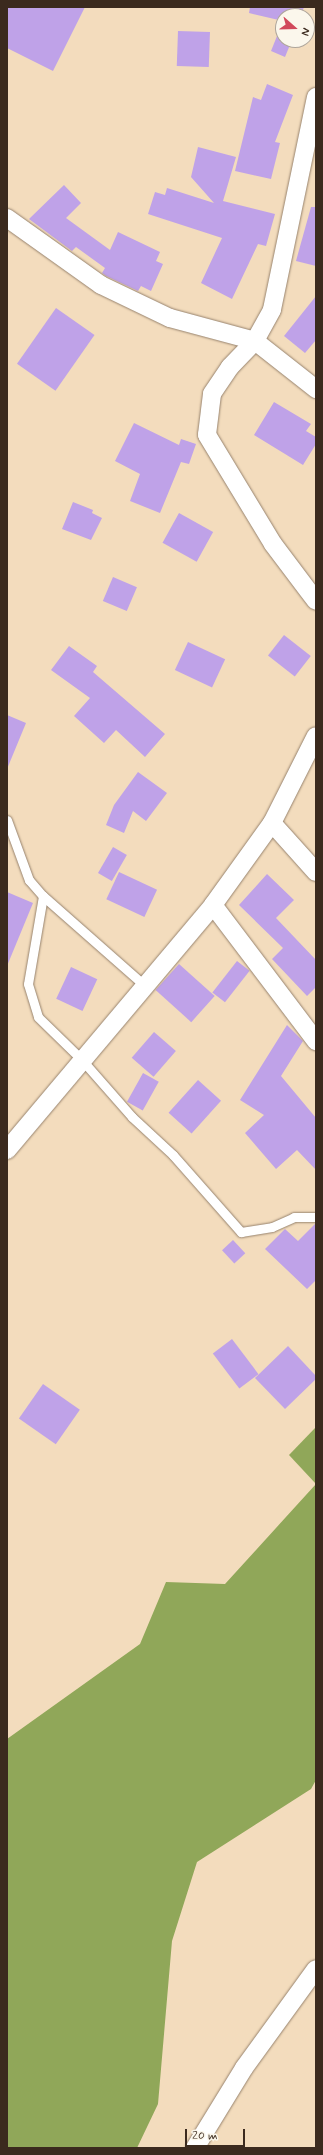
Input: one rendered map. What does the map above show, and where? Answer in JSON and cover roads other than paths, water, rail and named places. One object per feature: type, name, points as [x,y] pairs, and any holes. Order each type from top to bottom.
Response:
[{"type":"street","points":[[316,97],[272,310],[255,341],[230,367],[212,394],[207,435],[273,544],[316,601]]},
{"type":"street","points":[[7,218],[101,285],[170,318],[255,341],[316,389]]},
{"type":"street","points":[[7,1150],[213,905],[272,823],[316,736]]},
{"type":"street","points":[[272,823],[316,872]]},
{"type":"street","points":[[213,905],[316,1041]]},
{"type":"street","points":[[298,1019],[316,1022]]},
{"type":"street","points":[[195,2148],[244,2068],[316,1969]]},
{"type":"lane","points":[[7,820],[29,880],[43,896],[145,986]]},
{"type":"lane","points":[[43,896],[28,984],[38,1017],[82,1060],[132,1117],[173,1155],[241,1232],[272,1227],[294,1217],[316,1217]]}]
